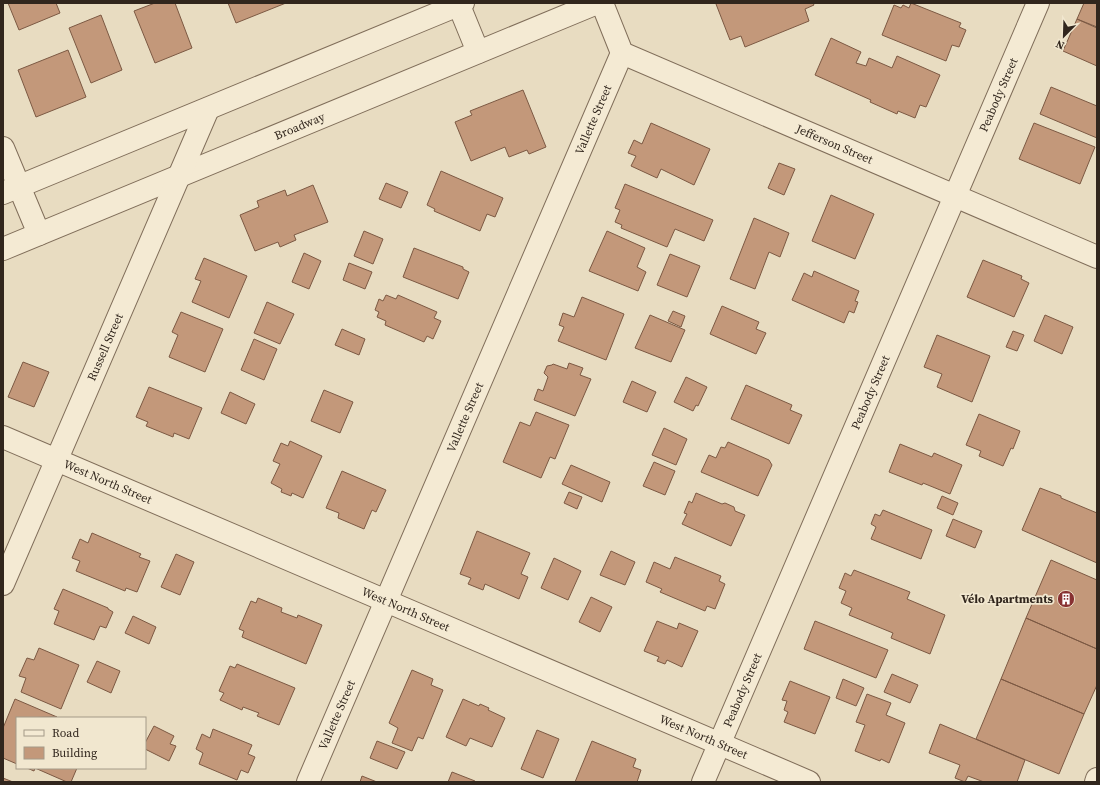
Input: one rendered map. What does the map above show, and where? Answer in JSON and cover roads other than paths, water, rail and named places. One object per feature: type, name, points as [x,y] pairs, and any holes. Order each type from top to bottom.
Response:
[{"type":"street","name":"Broadway","points":[[3,249],[597,3]]},
{"type":"street","points":[[602,3],[622,53]]},
{"type":"street","name":"Peabody Street","points":[[703,782],[1038,3]]},
{"type":"street","points":[[11,190],[460,4],[478,52]]},
{"type":"street","name":"Jefferson Street","points":[[622,53],[1097,257]]},
{"type":"street","name":"Vallette Street","points":[[308,782],[622,53]]},
{"type":"street","name":"Russell Street","points":[[3,584],[208,109]]},
{"type":"street","points":[[3,148],[11,190],[39,234]]},
{"type":"street","name":"West North Street","points":[[3,437],[809,782]]},
{"type":"place","name":"Vélo Apartments","points":[[1066,599]]}]
